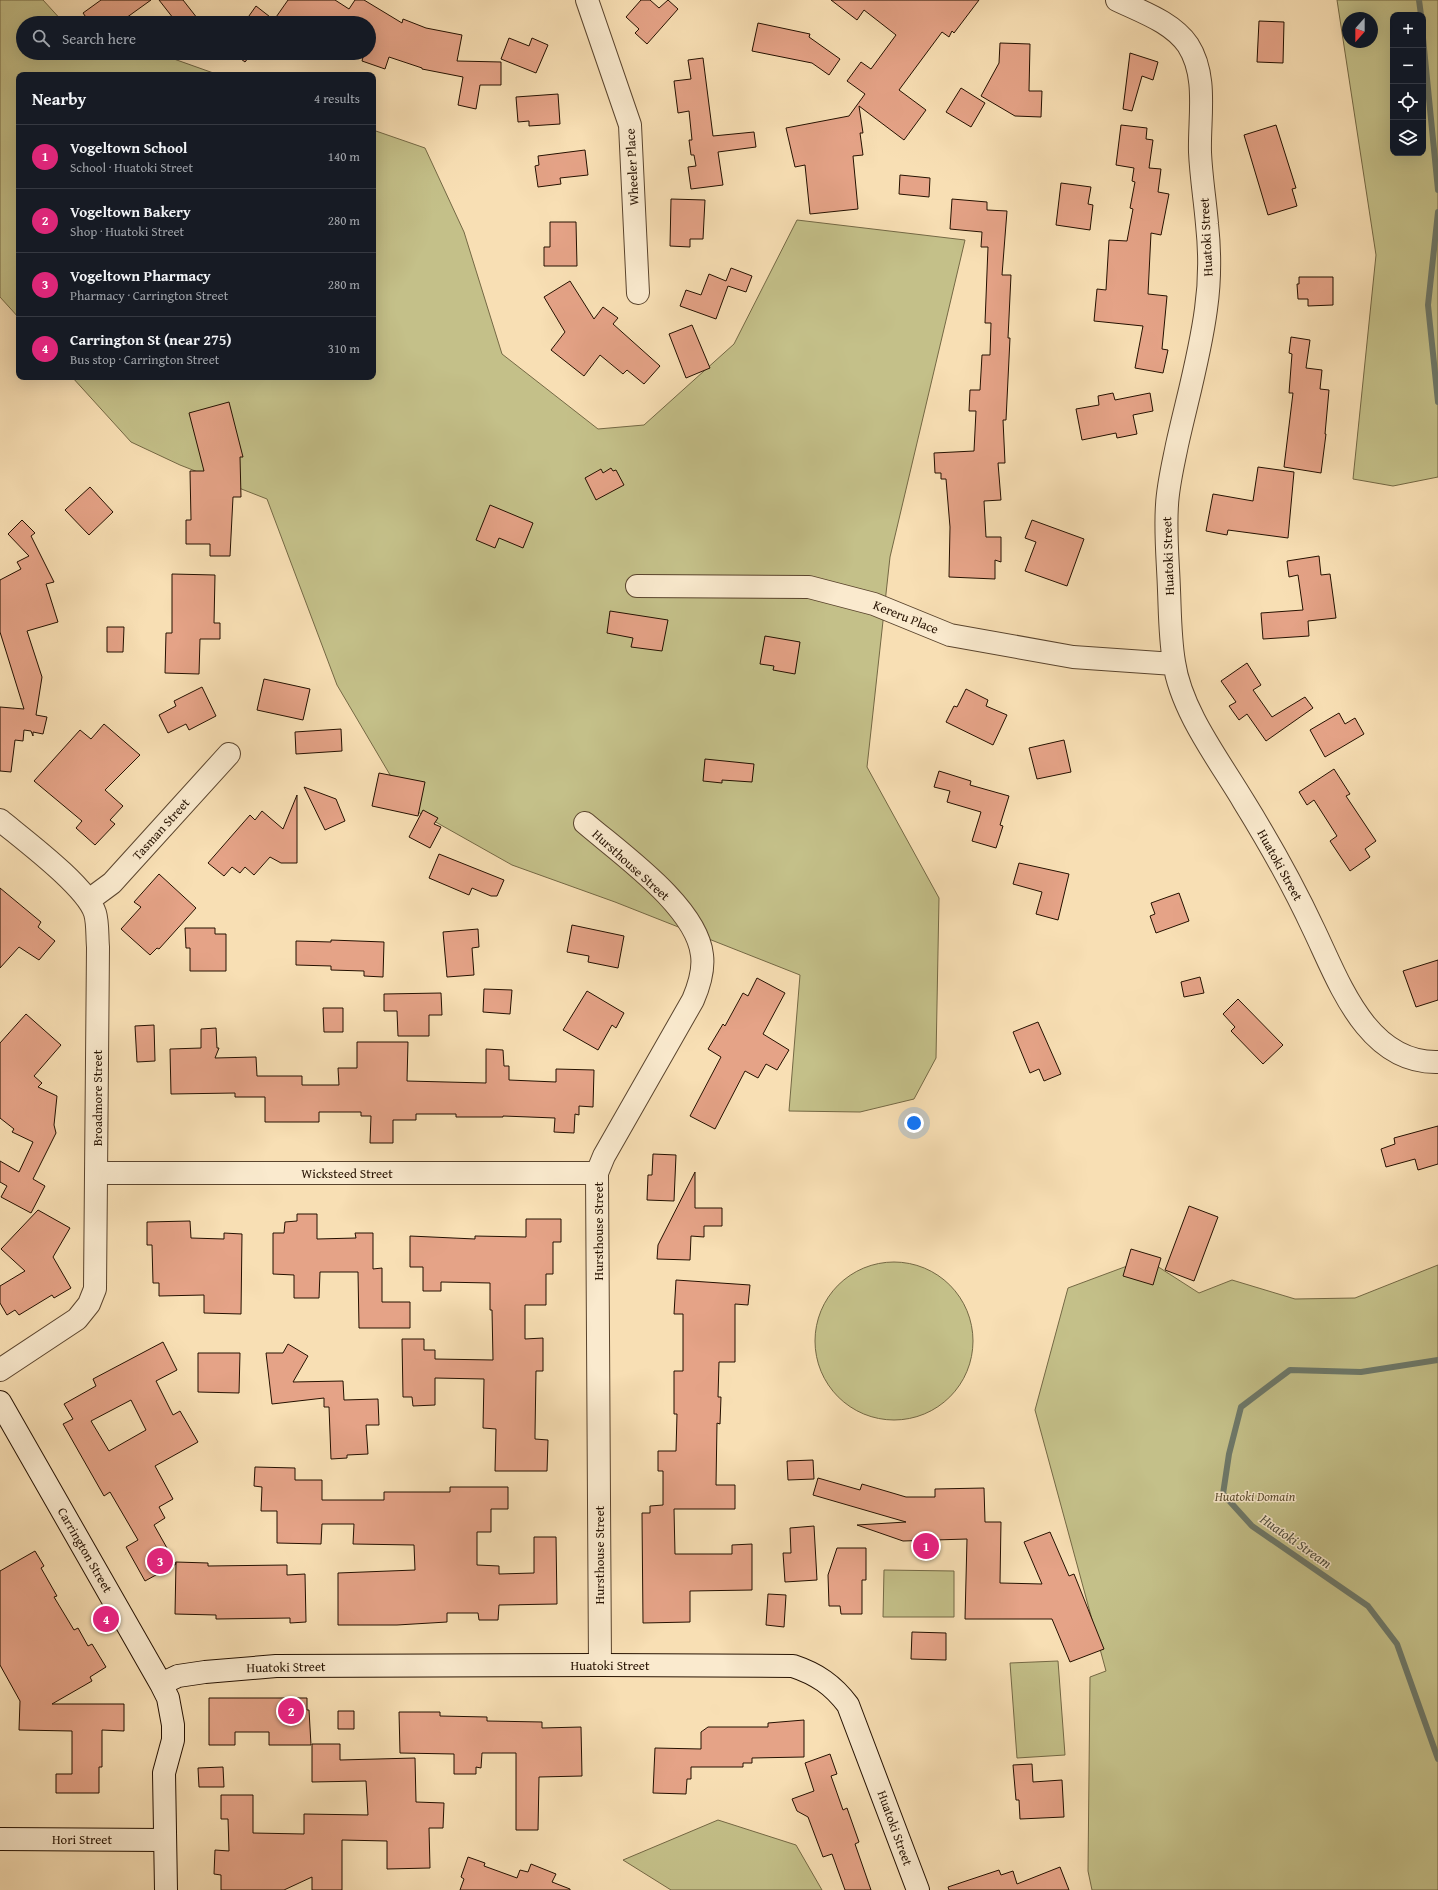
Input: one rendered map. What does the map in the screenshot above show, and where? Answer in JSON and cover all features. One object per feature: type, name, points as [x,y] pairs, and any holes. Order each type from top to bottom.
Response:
[{"type":"street","name":"Wheeler Place","points":[[587,0],[630,125],[638,293]]},
{"type":"street","name":"Huatoki Street","points":[[1117,0],[1154,18],[1177,32],[1189,47],[1197,65],[1200,83],[1200,151],[1208,228],[1209,269],[1206,309],[1171,473],[1167,504],[1166,539],[1174,664],[1179,684],[1202,731],[1278,857],[1341,987],[1359,1017],[1375,1036],[1390,1049],[1411,1059],[1427,1062],[1438,1062]]},
{"type":"street","name":"Kereru Place","points":[[637,586],[809,587],[874,604],[950,635],[1073,657],[1174,664]]},
{"type":"street","name":"Tasman Street","points":[[89,900],[116,878],[229,754]]},
{"type":"street","name":"Broadmore Street","points":[[0,820],[73,883],[89,900],[96,914],[98,947],[96,1290],[89,1304],[77,1319],[0,1370]]},
{"type":"street","name":"Hursthouse Street","points":[[585,824],[658,885],[692,926],[700,942],[703,956],[699,986],[693,1000],[604,1156],[597,1173],[600,1665]]},
{"type":"street","name":"Wicksteed Street","points":[[97,1173],[597,1173]]},
{"type":"street","name":"Carrington Street","points":[[0,1402],[168,1698],[173,1724],[173,1740],[164,1773],[166,1890]]},
{"type":"street","name":"Huatoki Street","points":[[161,1684],[178,1676],[205,1672],[276,1666],[789,1666],[811,1672],[824,1680],[838,1691],[851,1711],[918,1890]]},
{"type":"street","name":"Hori Street","points":[[0,1840],[164,1840]]},
{"type":"green space","points":[[0,0],[43,0],[58,16],[16,16],[16,60],[177,60],[211,72],[16,72],[16,315],[0,297]]},
{"type":"green space","points":[[1337,0],[1438,0],[1438,477],[1393,486],[1353,479],[1376,255],[1344,48],[1378,48],[1378,12],[1342,12],[1342,33]]},
{"type":"green space","points":[[376,131],[425,148],[464,232],[502,354],[598,429],[644,425],[734,344],[797,220],[965,240],[890,557],[867,767],[939,898],[936,1058],[914,1099],[860,1112],[789,1111],[800,975],[615,902],[512,865],[409,807],[337,685],[267,499],[180,465],[131,442],[75,380],[376,380]]},
{"type":"green space","name":"Huatoki Domain","points":[[1146,1259],[1199,1293],[1232,1280],[1295,1299],[1355,1298],[1438,1265],[1438,1890],[1092,1890],[1088,1871],[1090,1677],[1106,1671],[1035,1410],[1068,1288]]},
{"type":"green space","points":[[894,1262],[924,1268],[950,1285],[967,1311],[973,1341],[967,1371],[950,1397],[924,1414],[894,1420],[864,1414],[838,1397],[821,1371],[815,1341],[821,1311],[838,1285],[864,1268]]},
{"type":"green space","points":[[884,1570],[954,1571],[954,1617],[883,1617]]},
{"type":"green space","points":[[1058,1661],[1065,1755],[1017,1758],[1010,1663]]},
{"type":"green space","points":[[718,1820],[796,1845],[822,1890],[671,1890],[623,1860]]},
{"type":"building","points":[[101,0],[151,0],[129,16],[85,16],[83,13]]},
{"type":"building","points":[[159,0],[183,0],[196,16],[172,16]]},
{"type":"building","points":[[288,0],[335,0],[349,9],[355,0],[364,0],[402,23],[403,19],[426,28],[462,35],[457,61],[501,62],[501,85],[480,85],[476,109],[458,105],[463,77],[422,69],[389,57],[385,69],[362,61],[376,60],[376,16],[277,16]]},
{"type":"building","points":[[641,0],[650,0],[659,8],[668,0],[678,9],[647,44],[635,33],[639,29],[626,17]]},
{"type":"building","points":[[831,0],[979,0],[954,33],[952,31],[949,37],[942,32],[899,90],[926,110],[904,140],[859,106],[863,133],[860,133],[863,155],[853,156],[858,209],[810,214],[805,165],[795,167],[786,128],[849,116],[865,94],[847,81],[861,62],[871,69],[896,35],[864,10],[857,20]]},
{"type":"building","points":[[256,6],[269,16],[249,16]]},
{"type":"building","points":[[1259,21],[1284,22],[1283,63],[1257,62]]},
{"type":"building","points":[[758,23],[810,34],[809,37],[840,59],[829,75],[812,63],[752,51]]},
{"type":"building","points":[[509,38],[529,46],[532,38],[548,45],[536,73],[501,59]]},
{"type":"building","points":[[1000,43],[1030,44],[1029,91],[1042,91],[1041,117],[1015,116],[981,96],[999,63]]},
{"type":"building","points":[[1130,53],[1158,62],[1153,80],[1142,76],[1132,111],[1123,109]]},
{"type":"building","points":[[703,58],[713,136],[754,132],[756,147],[718,152],[723,185],[691,189],[688,167],[696,166],[694,155],[691,155],[689,140],[692,140],[689,111],[678,113],[674,81],[691,79],[688,60]]},
{"type":"building","points":[[961,88],[985,103],[971,127],[946,112]]},
{"type":"building","points":[[558,94],[560,124],[529,126],[529,121],[518,122],[516,97]]},
{"type":"building","points":[[1121,125],[1147,128],[1146,139],[1153,140],[1149,168],[1161,169],[1158,192],[1169,194],[1161,235],[1151,233],[1148,294],[1167,296],[1162,349],[1168,350],[1163,373],[1135,368],[1143,326],[1094,321],[1097,289],[1106,290],[1109,240],[1127,241],[1133,209],[1130,208],[1135,182],[1132,181],[1134,168],[1116,165]]},
{"type":"building","points":[[1276,125],[1296,188],[1292,189],[1297,206],[1268,215],[1244,135]]},
{"type":"building","points":[[585,150],[588,175],[560,178],[561,184],[538,187],[535,166],[539,165],[538,156]]},
{"type":"building","points":[[900,175],[930,178],[929,197],[899,194]]},
{"type":"building","points":[[1061,183],[1091,187],[1088,204],[1093,205],[1090,230],[1056,225]]},
{"type":"building","points":[[671,199],[705,200],[703,239],[690,239],[690,247],[670,246]]},
{"type":"building","points":[[952,199],[987,202],[987,210],[1007,211],[1002,275],[1011,275],[1006,420],[1003,420],[1005,463],[998,463],[1001,500],[984,501],[986,537],[1001,537],[1001,562],[995,560],[995,579],[949,577],[950,527],[946,479],[941,479],[941,473],[935,473],[934,453],[974,451],[976,411],[969,411],[970,390],[980,390],[982,355],[990,355],[991,323],[985,323],[988,247],[981,247],[982,232],[950,229]]},
{"type":"building","points":[[550,222],[576,222],[577,266],[544,266],[544,247],[550,247]]},
{"type":"building","points":[[731,268],[752,276],[746,292],[728,286],[716,319],[680,306],[686,290],[701,295],[709,274],[726,281]]},
{"type":"building","points":[[1299,277],[1333,277],[1333,305],[1308,306],[1308,299],[1298,299],[1297,284],[1299,284]]},
{"type":"building","points":[[570,281],[594,319],[603,307],[618,318],[613,324],[660,366],[644,384],[627,370],[623,374],[600,355],[584,376],[551,350],[565,332],[544,297]]},
{"type":"building","points":[[692,325],[710,368],[686,378],[669,334]]},
{"type":"building","points":[[1291,337],[1310,340],[1306,368],[1322,370],[1320,389],[1329,390],[1326,434],[1321,473],[1284,467],[1293,393],[1289,393],[1292,354],[1289,353]]},
{"type":"building","points":[[1113,393],[1115,400],[1150,393],[1153,411],[1133,415],[1137,434],[1117,438],[1116,433],[1082,440],[1076,409],[1099,405],[1098,396]]},
{"type":"building","points":[[229,402],[243,457],[240,457],[241,497],[233,497],[230,556],[210,556],[210,544],[186,544],[186,520],[191,520],[190,471],[204,471],[189,413]]},
{"type":"building","points":[[1258,467],[1294,472],[1288,538],[1228,530],[1227,535],[1206,531],[1213,494],[1253,501]]},
{"type":"building","points":[[611,468],[613,471],[616,470],[624,485],[596,500],[585,478],[601,469],[603,473]]},
{"type":"building","points":[[90,487],[113,512],[89,535],[65,510]]},
{"type":"building","points":[[490,505],[533,523],[523,548],[499,538],[495,548],[476,540]]},
{"type":"building","points":[[22,520],[35,533],[31,536],[54,582],[46,584],[58,622],[27,631],[42,677],[36,715],[47,717],[43,734],[33,732],[33,736],[31,731],[24,730],[23,741],[15,740],[11,772],[0,771],[0,707],[24,709],[0,632],[0,580],[21,569],[17,562],[29,556],[8,534]]},
{"type":"building","points":[[1032,520],[1084,539],[1067,586],[1025,571],[1036,542],[1025,538]]},
{"type":"building","points":[[1319,556],[1321,575],[1330,574],[1336,618],[1308,621],[1309,636],[1263,639],[1261,613],[1303,610],[1298,575],[1289,577],[1287,561]]},
{"type":"building","points":[[172,574],[215,575],[214,623],[220,623],[220,639],[200,639],[199,674],[165,673],[166,633],[172,633]]},
{"type":"building","points":[[610,611],[668,620],[662,651],[631,647],[633,638],[607,633]]},
{"type":"building","points":[[107,627],[124,627],[123,652],[107,652]]},
{"type":"building","points":[[765,636],[800,642],[795,674],[773,670],[774,666],[760,664]]},
{"type":"building","points":[[1247,663],[1261,685],[1253,690],[1272,717],[1305,697],[1313,708],[1266,741],[1247,714],[1239,720],[1229,706],[1236,702],[1221,681]]},
{"type":"building","points":[[264,679],[310,689],[303,720],[257,710]]},
{"type":"building","points":[[202,687],[216,716],[189,730],[186,724],[168,733],[159,715],[176,706],[174,701]]},
{"type":"building","points":[[966,689],[988,700],[986,706],[1007,715],[993,745],[946,722],[954,706],[957,707]]},
{"type":"building","points":[[1339,713],[1345,724],[1355,718],[1364,734],[1325,757],[1310,730]]},
{"type":"building","points":[[104,724],[140,755],[105,790],[123,806],[110,820],[115,824],[95,845],[76,828],[82,821],[34,781],[80,730],[91,739]]},
{"type":"building","points":[[341,729],[342,751],[296,754],[295,732]]},
{"type":"building","points":[[1064,740],[1071,772],[1037,779],[1029,748]]},
{"type":"building","points":[[705,759],[754,764],[752,782],[722,780],[722,783],[703,781]]},
{"type":"building","points":[[1334,769],[1350,794],[1346,796],[1376,841],[1365,849],[1370,857],[1350,871],[1330,841],[1337,836],[1314,800],[1307,805],[1299,792]]},
{"type":"building","points":[[939,771],[971,781],[970,785],[1009,796],[1000,825],[1003,826],[996,848],[972,841],[981,812],[947,802],[950,791],[934,787]]},
{"type":"building","points":[[379,773],[425,782],[418,816],[372,806]]},
{"type":"building","points":[[304,787],[336,799],[345,821],[325,830]]},
{"type":"building","points":[[297,795],[297,863],[281,863],[270,857],[254,875],[245,867],[240,873],[232,867],[224,876],[208,863],[250,815],[255,820],[262,811],[283,829]]},
{"type":"building","points":[[423,810],[438,818],[434,824],[441,827],[430,848],[409,837]]},
{"type":"building","points":[[439,854],[504,880],[497,896],[491,896],[472,888],[469,895],[429,878]]},
{"type":"building","points":[[1019,863],[1069,874],[1058,920],[1036,914],[1042,892],[1013,884]]},
{"type":"building","points":[[159,874],[196,908],[159,949],[157,948],[150,955],[121,929],[141,907],[134,902]]},
{"type":"building","points":[[0,888],[41,922],[38,927],[55,941],[39,960],[19,947],[0,968]]},
{"type":"building","points":[[1179,893],[1189,921],[1156,933],[1150,916],[1155,914],[1151,903]]},
{"type":"building","points":[[572,925],[624,936],[618,968],[588,962],[589,956],[567,952]]},
{"type":"building","points":[[185,928],[215,928],[215,934],[226,934],[226,971],[190,971],[190,948],[186,948]]},
{"type":"building","points":[[478,929],[479,947],[472,948],[474,975],[447,977],[443,932]]},
{"type":"building","points":[[331,940],[384,942],[383,977],[364,976],[364,971],[331,970],[331,966],[296,965],[296,941],[331,942]]},
{"type":"building","points":[[1438,960],[1438,1000],[1416,1007],[1403,971]]},
{"type":"building","points":[[1200,977],[1204,993],[1184,997],[1181,982]]},
{"type":"building","points":[[757,978],[785,993],[763,1034],[789,1050],[777,1070],[766,1064],[758,1078],[745,1071],[715,1129],[690,1116],[721,1057],[708,1049],[723,1024],[725,1026],[743,993],[748,996]]},
{"type":"building","points":[[484,989],[512,990],[510,1014],[483,1012]]},
{"type":"building","points":[[587,991],[624,1013],[616,1028],[612,1025],[598,1050],[563,1030]]},
{"type":"building","points":[[441,993],[442,1015],[429,1015],[429,1036],[398,1036],[397,1011],[384,1011],[384,994]]},
{"type":"building","points":[[1238,999],[1283,1045],[1263,1064],[1231,1031],[1235,1027],[1223,1014]]},
{"type":"building","points":[[323,1008],[343,1008],[343,1032],[324,1032]]},
{"type":"building","points":[[26,1014],[61,1045],[34,1076],[42,1083],[38,1087],[57,1096],[54,1125],[56,1133],[33,1179],[45,1186],[31,1213],[1,1197],[7,1186],[0,1182],[0,1161],[19,1172],[33,1142],[12,1132],[14,1129],[0,1118],[0,1043]]},
{"type":"building","points":[[1038,1022],[1061,1074],[1044,1081],[1039,1069],[1030,1073],[1013,1032]]},
{"type":"building","points":[[154,1025],[155,1061],[137,1062],[135,1026]]},
{"type":"building","points":[[216,1028],[217,1048],[219,1048],[215,1058],[256,1057],[257,1076],[302,1076],[302,1085],[339,1085],[338,1068],[357,1068],[357,1042],[408,1042],[407,1081],[486,1083],[486,1049],[503,1050],[504,1066],[509,1066],[509,1080],[556,1082],[556,1069],[594,1070],[593,1107],[579,1106],[579,1115],[575,1114],[574,1133],[554,1132],[555,1118],[503,1116],[456,1117],[456,1114],[416,1114],[416,1120],[393,1120],[393,1143],[370,1143],[371,1116],[361,1116],[361,1112],[319,1112],[319,1122],[265,1122],[265,1097],[235,1097],[235,1093],[171,1094],[170,1049],[201,1048],[201,1029]]},
{"type":"building","points":[[1438,1126],[1438,1164],[1418,1170],[1415,1159],[1386,1167],[1381,1149],[1395,1144],[1394,1138]]},
{"type":"building","points":[[653,1154],[676,1155],[674,1201],[647,1200],[648,1175],[652,1175]]},
{"type":"building","points":[[695,1172],[695,1208],[722,1208],[722,1226],[704,1226],[704,1237],[691,1236],[690,1260],[657,1259],[658,1245]]},
{"type":"building","points":[[1189,1206],[1218,1217],[1194,1281],[1165,1270]]},
{"type":"building","points":[[38,1210],[70,1228],[53,1257],[71,1288],[54,1298],[52,1295],[19,1315],[15,1310],[7,1315],[0,1303],[0,1286],[25,1271],[1,1249]]},
{"type":"building","points":[[297,1214],[317,1214],[317,1239],[356,1238],[355,1233],[373,1233],[373,1269],[382,1268],[382,1302],[410,1302],[410,1328],[359,1328],[358,1272],[320,1272],[319,1298],[294,1298],[294,1275],[273,1274],[273,1233],[284,1233],[285,1222],[297,1221]]},
{"type":"building","points":[[526,1219],[561,1219],[561,1242],[553,1242],[553,1274],[546,1274],[546,1305],[525,1305],[525,1339],[543,1338],[543,1371],[536,1371],[535,1439],[548,1440],[547,1471],[495,1471],[496,1429],[483,1428],[484,1379],[435,1378],[435,1405],[413,1406],[412,1397],[403,1397],[402,1339],[424,1339],[424,1350],[435,1350],[435,1359],[493,1360],[490,1283],[441,1282],[441,1291],[423,1291],[423,1267],[410,1267],[410,1236],[475,1239],[475,1236],[526,1237]]},
{"type":"building","points":[[190,1221],[191,1238],[224,1239],[224,1233],[242,1234],[241,1314],[204,1313],[204,1295],[159,1296],[159,1283],[153,1283],[152,1245],[147,1245],[147,1222]]},
{"type":"building","points":[[1131,1249],[1161,1258],[1153,1285],[1123,1276]]},
{"type":"building","points":[[676,1280],[750,1285],[748,1305],[735,1304],[735,1362],[719,1362],[718,1397],[721,1397],[720,1424],[717,1423],[716,1485],[735,1485],[735,1509],[674,1509],[675,1554],[732,1554],[732,1545],[752,1544],[752,1590],[690,1591],[690,1622],[643,1623],[642,1513],[650,1513],[650,1506],[663,1505],[663,1471],[658,1471],[658,1451],[676,1451],[677,1414],[674,1414],[674,1371],[683,1371],[683,1314],[674,1314]]},
{"type":"building","points":[[163,1342],[177,1370],[156,1381],[173,1415],[180,1411],[198,1442],[155,1466],[173,1499],[159,1507],[165,1518],[154,1525],[176,1564],[145,1581],[126,1547],[138,1540],[110,1492],[104,1496],[63,1424],[73,1419],[64,1404],[96,1386],[93,1379]],"holes":[[[131,1400],[146,1430],[109,1451],[91,1421]]]},
{"type":"building","points":[[288,1344],[308,1356],[293,1382],[343,1381],[344,1400],[378,1399],[379,1425],[366,1425],[368,1454],[347,1455],[347,1458],[331,1459],[329,1407],[324,1407],[324,1398],[272,1404],[266,1353],[283,1353]]},
{"type":"building","points":[[198,1353],[240,1353],[239,1393],[198,1392]]},
{"type":"building","points":[[813,1460],[814,1479],[788,1480],[787,1461]]},
{"type":"building","points":[[255,1467],[295,1468],[295,1480],[322,1480],[322,1500],[384,1500],[384,1492],[450,1492],[450,1487],[508,1487],[508,1509],[491,1509],[491,1532],[477,1532],[477,1565],[499,1566],[499,1574],[534,1573],[534,1537],[556,1537],[557,1604],[499,1605],[498,1620],[479,1620],[478,1613],[447,1613],[447,1622],[397,1625],[338,1625],[338,1573],[415,1570],[414,1545],[353,1544],[354,1524],[322,1524],[321,1544],[277,1543],[277,1511],[261,1511],[262,1487],[254,1486]]},
{"type":"building","points":[[818,1478],[860,1490],[862,1484],[906,1497],[935,1497],[935,1489],[984,1488],[985,1522],[1001,1522],[1000,1583],[1042,1584],[1024,1542],[1050,1532],[1069,1576],[1074,1574],[1104,1649],[1070,1662],[1052,1619],[965,1619],[967,1539],[903,1541],[857,1525],[906,1522],[813,1495]]},
{"type":"building","points":[[814,1526],[817,1580],[785,1582],[783,1553],[791,1553],[790,1528]]},
{"type":"building","points":[[837,1548],[866,1548],[866,1580],[862,1580],[862,1614],[841,1614],[840,1606],[829,1606],[828,1575]]},
{"type":"building","points":[[35,1551],[44,1566],[41,1568],[57,1596],[54,1597],[74,1630],[78,1628],[88,1646],[92,1644],[106,1667],[90,1677],[92,1681],[52,1704],[124,1704],[124,1731],[102,1730],[102,1767],[99,1767],[99,1793],[56,1793],[56,1774],[72,1774],[72,1731],[19,1730],[20,1701],[0,1665],[0,1571]]},
{"type":"building","points":[[176,1562],[208,1563],[208,1566],[287,1565],[287,1575],[305,1574],[306,1622],[290,1623],[290,1618],[216,1619],[216,1615],[175,1614]]},
{"type":"building","points":[[768,1594],[786,1595],[784,1627],[766,1625]]},
{"type":"building","points":[[912,1632],[946,1633],[946,1660],[911,1659]]},
{"type":"building","points":[[209,1698],[307,1698],[311,1745],[269,1745],[269,1732],[235,1732],[235,1745],[209,1745]]},
{"type":"building","points":[[338,1711],[354,1711],[354,1729],[338,1729]]},
{"type":"building","points":[[399,1712],[440,1712],[440,1716],[487,1717],[487,1721],[542,1722],[542,1728],[581,1727],[582,1776],[539,1777],[538,1830],[516,1830],[516,1753],[482,1753],[481,1768],[476,1767],[476,1774],[454,1774],[454,1754],[400,1753]]},
{"type":"building","points":[[804,1720],[804,1757],[752,1758],[752,1763],[743,1763],[743,1767],[691,1767],[691,1779],[687,1779],[686,1794],[653,1793],[655,1748],[701,1749],[701,1732],[708,1727],[768,1727],[768,1723]]},
{"type":"building","points":[[312,1744],[340,1744],[340,1760],[415,1758],[416,1802],[444,1803],[443,1828],[429,1828],[430,1868],[387,1869],[387,1841],[342,1840],[342,1890],[312,1890],[312,1877],[284,1890],[221,1890],[221,1875],[214,1874],[215,1850],[229,1851],[228,1819],[221,1819],[221,1795],[253,1795],[253,1833],[304,1834],[304,1814],[368,1815],[366,1781],[312,1782]]},
{"type":"building","points":[[830,1754],[837,1774],[831,1776],[843,1810],[847,1808],[859,1842],[855,1844],[871,1890],[845,1890],[832,1854],[823,1857],[808,1817],[797,1811],[792,1799],[814,1791],[805,1763]]},
{"type":"building","points":[[1032,1764],[1033,1782],[1062,1780],[1064,1817],[1020,1819],[1019,1800],[1016,1800],[1013,1765]]},
{"type":"building","points":[[223,1767],[224,1787],[199,1787],[198,1768]]},
{"type":"building","points":[[468,1857],[485,1863],[484,1866],[517,1878],[520,1870],[528,1872],[531,1864],[556,1874],[552,1882],[570,1890],[460,1890],[464,1879],[461,1877]]},
{"type":"building","points":[[1060,1867],[1069,1890],[949,1890],[948,1887],[999,1870],[1001,1875],[1013,1871],[1017,1884]]},
{"type":"waterway","name":"Huatoki Stream","points":[[1419,0],[1421,12]]},
{"type":"waterway","name":"Huatoki Stream","points":[[1424,48],[1438,190]]},
{"type":"waterway","name":"Huatoki Stream","points":[[1438,212],[1428,305],[1438,402]]},
{"type":"waterway","name":"Huatoki Stream","points":[[1438,1360],[1361,1372],[1290,1370],[1241,1407],[1229,1454],[1223,1494],[1252,1526],[1368,1606],[1397,1644],[1438,1759]]},
{"type":"place","name":"Vogeltown School","points":[[926,1546]]},
{"type":"place","name":"Vogeltown Pharmacy","points":[[160,1561]]},
{"type":"place","name":"Carrington St (near 275)","points":[[106,1619]]},
{"type":"place","name":"Vogeltown Bakery","points":[[291,1711]]}]
